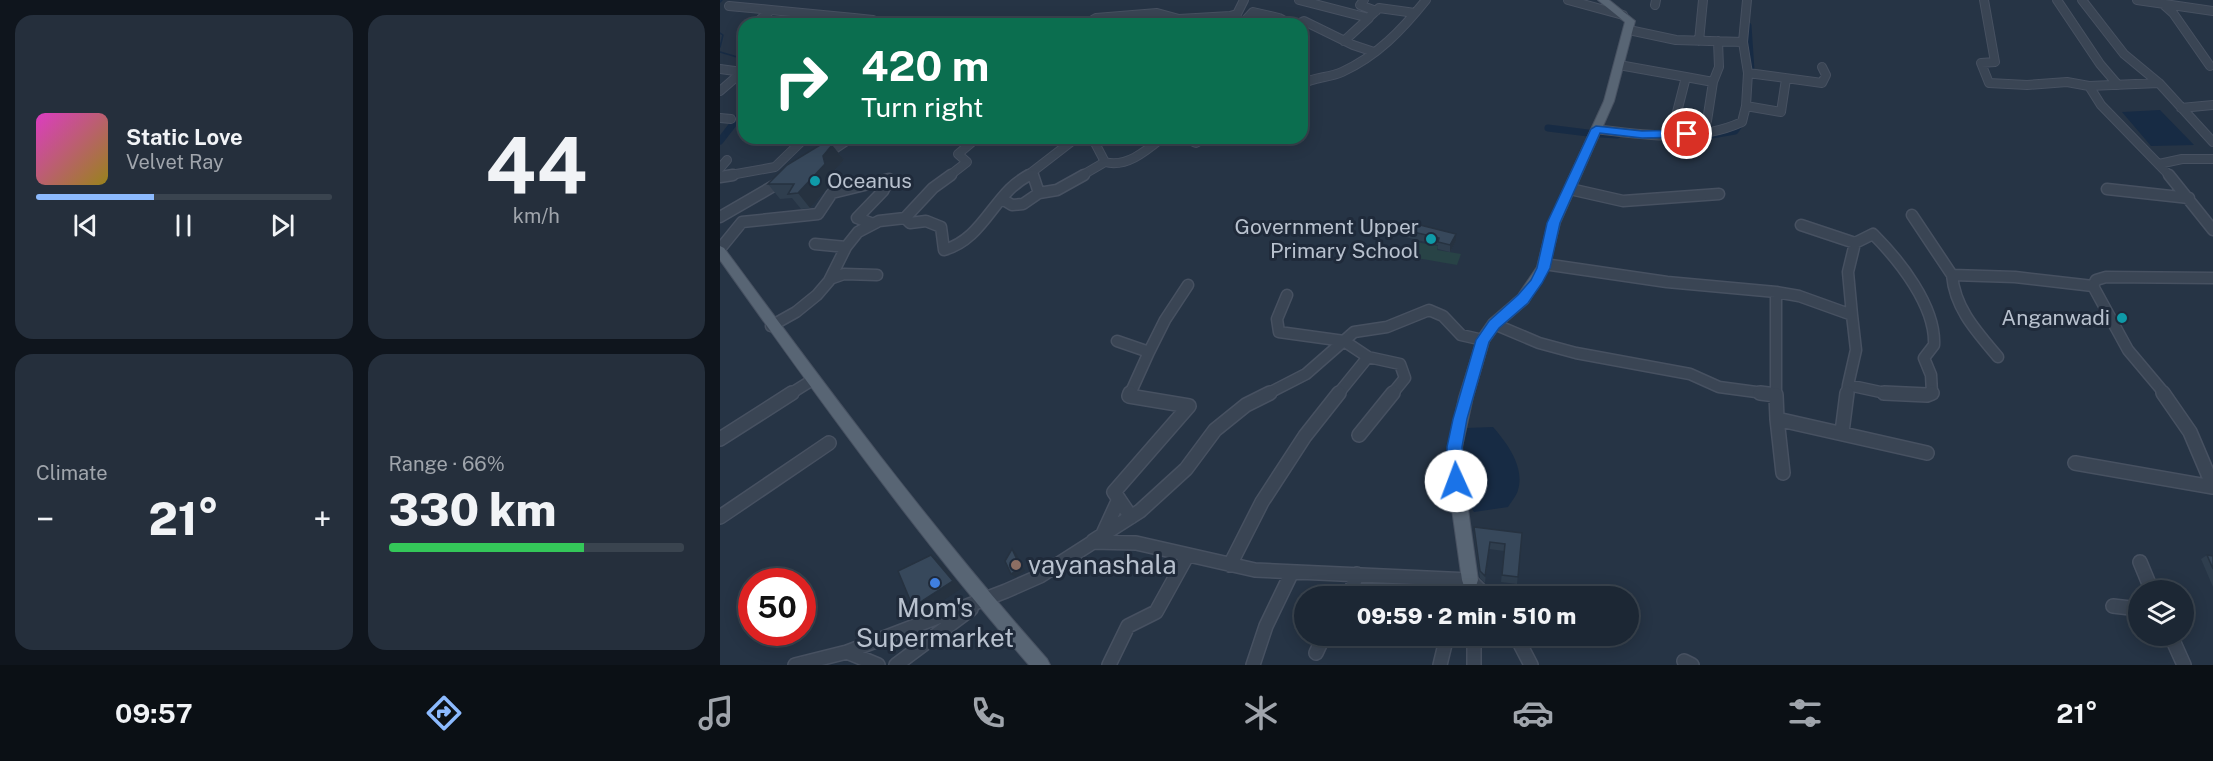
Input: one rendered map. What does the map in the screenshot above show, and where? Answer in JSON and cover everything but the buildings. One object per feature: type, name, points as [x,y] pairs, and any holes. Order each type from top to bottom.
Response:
[{"type":"main road","points":[[1470,580],[1456,481],[1455,447],[1466,397],[1483,340],[1494,324],[1523,299],[1536,283],[1544,264],[1554,223],[1609,101],[1630,21],[1603,0]]},
{"type":"main road","points":[[720,250],[772,325],[983,599],[1041,665]]},
{"type":"street","points":[[1196,18],[1237,14],[1244,0]]},
{"type":"street","points":[[1299,0],[1368,18]]},
{"type":"street","points":[[1364,0],[1360,6],[1376,11]]},
{"type":"street","points":[[1308,81],[1318,82],[1334,76],[1374,52],[1396,36],[1426,0]]},
{"type":"street","points":[[1568,0],[1623,15]]},
{"type":"street","points":[[1699,41],[1702,0]]},
{"type":"street","points":[[1596,129],[1642,134],[1720,131],[1742,122],[1746,106],[1748,73],[1743,42],[1748,0]]},
{"type":"street","points":[[1984,0],[1995,62],[1981,63],[1989,83],[2017,85],[2067,82],[2090,86],[2159,83]]},
{"type":"street","points":[[2057,0],[2100,64],[2118,84]]},
{"type":"street","points":[[2082,0],[2124,54],[2159,83],[2213,142]]},
{"type":"street","points":[[2140,0],[2213,11]]},
{"type":"street","points":[[2164,5],[2173,13],[2210,66]]},
{"type":"street","points":[[729,6],[854,18]]},
{"type":"street","points":[[1344,41],[1379,8],[1415,13]]},
{"type":"street","points":[[762,18],[771,10]]},
{"type":"street","points":[[1096,18],[1157,12],[1176,18]]},
{"type":"street","points":[[1248,18],[1253,12],[1278,18]]},
{"type":"street","points":[[1308,23],[1344,41],[1374,52]]},
{"type":"street","points":[[1629,30],[1676,40],[1743,42]]},
{"type":"street","points":[[1686,77],[1676,116],[1707,121],[1713,82],[1719,67],[1718,41]]},
{"type":"street","points":[[2199,52],[2213,53]]},
{"type":"street","points":[[1619,65],[1713,82]]},
{"type":"street","points":[[1748,73],[1823,83],[1826,75],[1822,67]]},
{"type":"street","points":[[720,69],[738,71]]},
{"type":"street","points":[[720,90],[738,75]]},
{"type":"street","points":[[1746,106],[1781,112],[1786,79]]},
{"type":"street","points":[[2090,86],[2101,105],[2159,164],[2213,230]]},
{"type":"street","points":[[2181,108],[2213,105]]},
{"type":"street","points":[[720,118],[731,119]]},
{"type":"street","points":[[720,177],[775,167],[799,144]]},
{"type":"street","points":[[819,159],[844,144]]},
{"type":"street","points":[[772,325],[792,316],[813,301],[830,279],[846,247],[871,223],[882,219],[905,218],[933,188],[967,162],[958,153],[969,144]]},
{"type":"street","points":[[905,218],[910,223],[934,222],[941,227],[942,247],[944,250],[951,250],[982,224],[1011,188],[1068,144]]},
{"type":"street","points":[[1094,144],[1105,162]]},
{"type":"street","points":[[1002,199],[1018,206],[1039,193],[1057,190],[1105,162],[1116,164],[1155,144]]},
{"type":"street","points":[[2159,164],[2182,159],[2213,159]]},
{"type":"street","points":[[720,168],[727,160]]},
{"type":"street","points":[[1032,172],[1039,193]]},
{"type":"street","points":[[720,217],[790,176]]},
{"type":"street","points":[[720,250],[742,222],[818,214],[832,193],[889,179],[883,191],[857,218],[871,223]]},
{"type":"street","points":[[1570,189],[1623,201],[1719,194]]},
{"type":"street","points":[[2107,189],[2189,198]]},
{"type":"street","points":[[1912,215],[1952,275],[1954,292],[1964,316],[1998,357]]},
{"type":"street","points":[[1801,225],[1855,243],[1873,234],[1895,256],[1918,295],[1936,340],[1934,345],[1924,353],[1923,360],[1931,375],[1932,393],[1927,395],[1885,393],[1848,385]]},
{"type":"street","points":[[1842,432],[1848,385],[1858,359],[1848,272],[1855,243]]},
{"type":"street","points":[[815,244],[846,247]]},
{"type":"street","points":[[1544,264],[1667,282],[1776,292],[1799,296],[1852,315]]},
{"type":"street","points":[[830,279],[844,274],[877,275]]},
{"type":"street","points":[[1952,275],[2015,277],[2093,286]]},
{"type":"street","points":[[2093,286],[2096,280],[2106,277],[2213,278]]},
{"type":"street","points":[[1131,517],[1114,492],[1189,406],[1129,396],[1165,320],[1188,285]]},
{"type":"street","points":[[2093,286],[2128,350],[2167,397],[2190,432],[2213,486]]},
{"type":"street","points":[[1776,292],[1776,395],[1783,473]]},
{"type":"street","points":[[1287,295],[1275,322],[1279,332],[1344,341],[1368,357],[1400,364],[1405,378],[1359,435]]},
{"type":"street","points":[[795,665],[838,657],[1040,576],[1131,517],[1186,469],[1215,430],[1246,405],[1306,374],[1354,332],[1387,327],[1429,310],[1443,316],[1461,335],[1483,340]]},
{"type":"street","points":[[1494,324],[1539,343],[1576,353],[1690,374],[1719,387],[1776,395]]},
{"type":"street","points":[[1117,341],[1149,352]]},
{"type":"street","points":[[1230,565],[1262,502],[1305,435],[1368,357]]},
{"type":"street","points":[[720,439],[814,379]]},
{"type":"street","points":[[1777,419],[1927,453]]},
{"type":"street","points":[[720,517],[829,443]]},
{"type":"street","points":[[2074,463],[2213,486]]},
{"type":"street","points":[[1097,539],[1119,499]]},
{"type":"street","points":[[1097,539],[1136,543],[1255,570],[1470,580],[1476,586]]},
{"type":"street","points":[[1109,665],[1128,626],[1156,612],[1187,556]]},
{"type":"street","points":[[2140,562],[2147,580]]},
{"type":"street","points":[[1253,665],[1266,626],[1292,572]]},
{"type":"street","points":[[1353,586],[1357,574]]},
{"type":"street","points":[[1470,580],[1471,586]]},
{"type":"street","points":[[896,665],[983,599]]},
{"type":"street","points":[[2113,606],[2128,608]]},
{"type":"street","points":[[1316,653],[1319,646]]},
{"type":"street","points":[[1440,665],[1445,646]]},
{"type":"street","points":[[1474,646],[1474,665]]},
{"type":"street","points":[[1521,646],[1531,665]]},
{"type":"street","points":[[2175,646],[2184,665]]},
{"type":"street","points":[[838,657],[878,665]]},
{"type":"green space","points":[[1416,242],[1438,246],[1437,250],[1461,254],[1457,265],[1411,257]]},
{"type":"water","points":[[2160,110],[2194,145],[2151,146],[2122,112]]},
{"type":"water","points":[[1493,427],[1504,440],[1517,464],[1520,481],[1518,490],[1508,507],[1474,512],[1469,504],[1464,483],[1463,460],[1466,428]]},
{"type":"waterway","points":[[1748,26],[1751,70]]},
{"type":"waterway","points":[[720,33],[723,35],[720,47]]},
{"type":"waterway","points":[[720,52],[738,57]]},
{"type":"waterway","points":[[1706,136],[1735,131],[1745,116]]},
{"type":"waterway","points":[[720,141],[738,118]]},
{"type":"waterway","points":[[1548,128],[1588,133]]},
{"type":"waterway","points":[[1601,134],[1617,135]]},
{"type":"place","name":"Oceanus","points":[[815,181]]},
{"type":"place","name":"Government Upper Primary School","points":[[1431,239]]},
{"type":"place","name":"Anganwadi","points":[[2122,318]]},
{"type":"place","name":"vayanashala","points":[[1016,565]]},
{"type":"place","name":"Mom's Supermarket","points":[[935,583]]},
{"type":"route","points":[[1456,481],[1455,447],[1460,419],[1483,340],[1494,324],[1523,299],[1536,283],[1543,268],[1554,223],[1596,129],[1642,134],[1687,134]]}]
